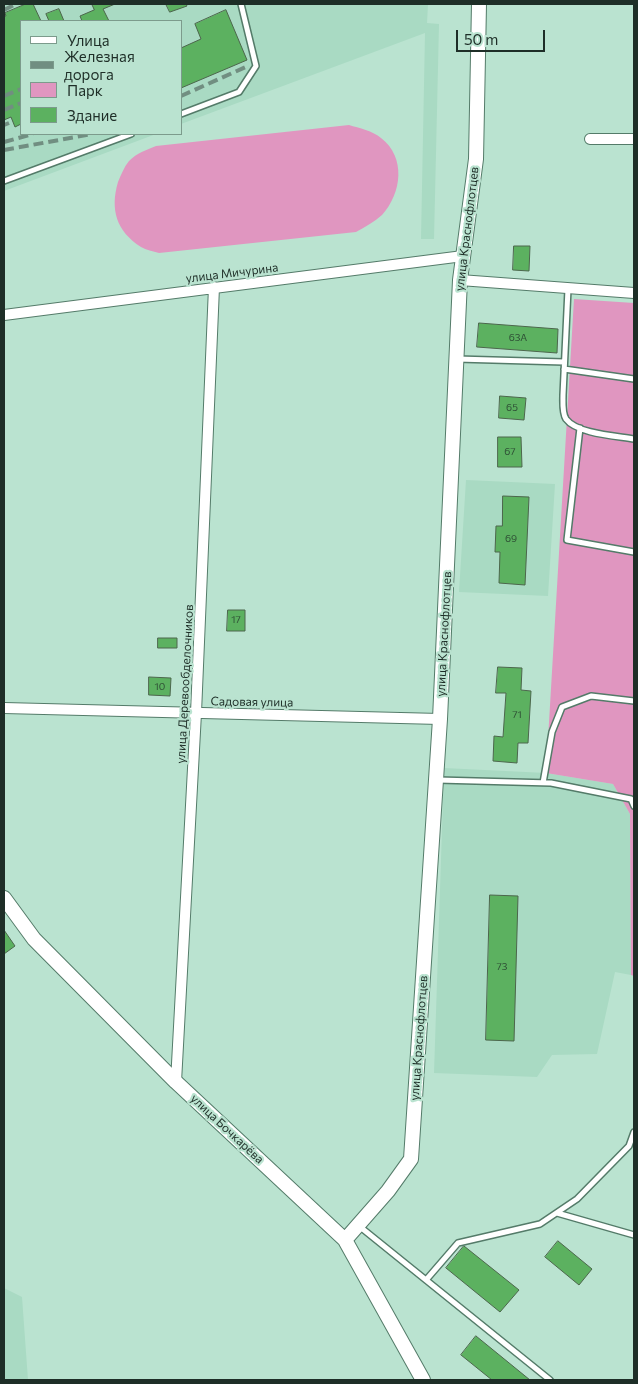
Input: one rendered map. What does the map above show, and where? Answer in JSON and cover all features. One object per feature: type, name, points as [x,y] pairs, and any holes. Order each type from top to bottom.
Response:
[{"type":"street","name":"улица Краснофлотцев","points":[[345,1240],[388,1191],[411,1158],[440,719],[460,280],[476,159],[478,4]]},
{"type":"street","points":[[590,139],[634,139]]},
{"type":"street","name":"улица Мичурина","points":[[4,315],[463,256]]},
{"type":"street","points":[[460,280],[634,293]]},
{"type":"street","name":"улица Деревообделочников","points":[[176,1082],[196,713],[214,287]]},
{"type":"street","name":"Садовая улица","points":[[4,708],[440,719]]},
{"type":"street","name":"улица Бочкарёва","points":[[4,898],[34,939],[176,1082],[345,1240],[423,1380]]},
{"type":"lane","points":[[182,114],[239,92],[256,66],[241,4]]},
{"type":"lane","points":[[4,181],[128,135]]},
{"type":"lane","points":[[568,289],[564,362],[564,412],[567,420],[584,430],[634,439]]},
{"type":"lane","points":[[456,360],[564,362]]},
{"type":"lane","points":[[564,369],[634,380]]},
{"type":"lane","points":[[580,428],[567,540],[634,552]]},
{"type":"lane","points":[[543,783],[552,732],[562,707],[591,696],[634,701]]},
{"type":"lane","points":[[435,780],[543,783],[631,799],[634,806]]},
{"type":"lane","points":[[426,1280],[458,1244],[540,1224],[577,1199],[629,1146],[634,1132]]},
{"type":"lane","points":[[557,1213],[634,1235]]},
{"type":"lane","points":[[358,1226],[550,1380]]},
{"type":"shaded area","points":[[4,4],[428,4],[427,23],[439,24],[434,239],[421,239],[425,33],[182,124],[182,20],[20,20],[20,135],[153,135],[4,191]]},
{"type":"shaded area","points":[[466,480],[555,484],[548,596],[459,592]]},
{"type":"shaded area","points":[[444,768],[546,773],[613,784],[630,814],[631,975],[615,972],[597,1054],[552,1055],[537,1077],[434,1073]]},
{"type":"shaded area","points":[[4,1288],[22,1297],[28,1380],[4,1380]]},
{"type":"green space","points":[[349,125],[374,133],[381,138],[395,155],[398,165],[397,186],[389,206],[379,218],[356,232],[159,253],[143,248],[133,241],[126,234],[117,219],[115,201],[121,174],[129,161],[138,154],[156,146]]},
{"type":"green space","points":[[574,299],[634,303],[634,976],[631,975],[630,814],[613,784],[546,773]]},
{"type":"building","points":[[26,4],[33,4],[41,20],[20,20],[20,124],[15,127],[11,117],[4,120],[5,13]]},
{"type":"building","points":[[92,4],[115,4],[103,9],[108,20],[82,20],[80,16],[94,10]]},
{"type":"building","points":[[166,4],[186,4],[187,6],[170,12]]},
{"type":"building","points":[[59,9],[64,20],[49,20],[46,14]]},
{"type":"building","points":[[226,10],[247,60],[182,88],[182,48],[201,39],[195,24]]},
{"type":"building","points":[[514,246],[530,246],[529,271],[513,270]]},
{"type":"building","points":[[479,323],[558,329],[557,353],[477,347]]},
{"type":"building","points":[[500,396],[526,398],[524,420],[499,418]]},
{"type":"building","points":[[498,437],[521,437],[522,467],[498,467]]},
{"type":"building","points":[[503,496],[529,497],[525,585],[499,583],[500,552],[495,552],[496,526],[502,526]]},
{"type":"building","points":[[228,610],[245,610],[245,631],[227,631]]},
{"type":"building","points":[[158,638],[177,638],[177,648],[158,648]]},
{"type":"building","points":[[498,667],[522,668],[521,690],[531,691],[528,743],[518,743],[517,763],[493,761],[494,736],[503,737],[506,693],[496,693]]},
{"type":"building","points":[[149,677],[171,678],[170,696],[149,695]]},
{"type":"building","points":[[490,895],[518,896],[514,1041],[486,1040]]},
{"type":"building","points":[[4,930],[15,946],[4,954]]},
{"type":"building","points":[[558,1241],[592,1269],[579,1285],[545,1257]]},
{"type":"building","points":[[464,1246],[519,1290],[500,1312],[446,1268]]},
{"type":"building","points":[[476,1336],[530,1380],[492,1380],[461,1355]]},
{"type":"railway","points":[[4,10],[16,4]]},
{"type":"railway","points":[[182,96],[248,66]]},
{"type":"railway","points":[[4,96],[20,89]]},
{"type":"railway","points":[[4,110],[20,103]]},
{"type":"railway","points":[[4,125],[9,123]]},
{"type":"railway","points":[[4,142],[29,135]]},
{"type":"railway","points":[[4,150],[86,135]]}]
